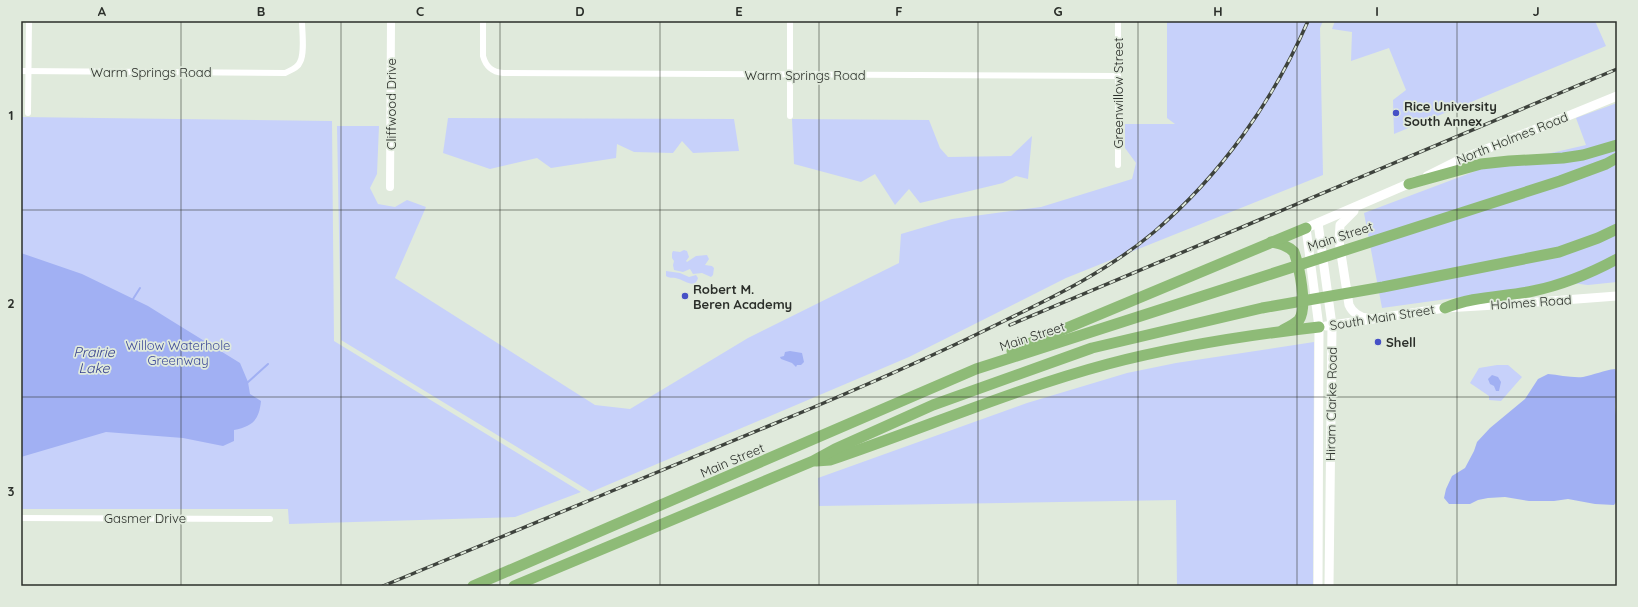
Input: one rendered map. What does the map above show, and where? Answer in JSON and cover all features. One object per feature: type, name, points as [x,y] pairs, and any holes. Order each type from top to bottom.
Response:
[{"type":"highway","points":[[1409,184],[1481,164],[1509,160],[1563,158],[1583,155],[1617,145]]},
{"type":"highway","name":"Main Street","points":[[473,586],[976,369],[1560,181],[1606,164],[1617,158]]},
{"type":"highway","points":[[958,377],[1005,353],[1306,228]]},
{"type":"highway","points":[[514,586],[813,461],[834,449],[933,405],[1092,348],[1262,308],[1383,287],[1559,252],[1598,238],[1617,229]]},
{"type":"highway","points":[[1271,242],[1290,247],[1294,252],[1303,299],[1302,311],[1299,319],[1281,332]]},
{"type":"highway","points":[[1445,308],[1466,300],[1500,297],[1535,291],[1598,269],[1617,259]]},
{"type":"highway","points":[[813,461],[830,460],[1046,383],[1107,365],[1203,344],[1319,327]]},
{"type":"main road","name":"North Holmes Road","points":[[1409,184],[1457,161],[1617,96]]},
{"type":"main road","points":[[1306,228],[1409,184]]},
{"type":"main road","points":[[1361,205],[1342,221],[1339,230],[1339,241],[1349,305],[1353,312],[1364,318],[1380,317]]},
{"type":"main road","name":"Hiram Clarke Road","points":[[1318,223],[1332,325],[1329,586]]},
{"type":"main road","name":"Hiram Clarke Road","points":[[1306,228],[1319,327],[1318,586]]},
{"type":"main road","name":"Holmes Road","points":[[1445,308],[1617,296]]},
{"type":"main road","name":"South Main Street","points":[[1319,327],[1445,308]]},
{"type":"main road","points":[[1318,440],[1331,439]]},
{"type":"main road","points":[[1318,547],[1329,547]]},
{"type":"street","points":[[28,113],[29,21]]},
{"type":"street","name":"Warm Springs Road","points":[[21,71],[285,73],[295,68],[300,62],[302,50],[302,21]]},
{"type":"street","name":"Cliffwood Drive","points":[[390,187],[391,21]]},
{"type":"street","name":"Warm Springs Road","points":[[484,21],[483,56],[492,71],[503,73],[1118,76]]},
{"type":"street","points":[[790,21],[790,116]]},
{"type":"street","name":"Greenwillow Street","points":[[1118,21],[1118,165]]},
{"type":"street","name":"Gasmer Drive","points":[[21,518],[270,519]]},
{"type":"green space","points":[[1167,21],[1323,21],[1320,28],[1323,175],[1066,278],[909,357],[591,492],[341,340],[337,126],[379,126],[377,174],[370,188],[378,204],[395,207],[407,200],[426,207],[395,278],[595,405],[630,409],[748,338],[899,263],[901,234],[952,219],[1041,207],[1132,179],[1136,163],[1125,148],[1125,124],[1175,124],[1167,118]]},
{"type":"green space","points":[[1335,21],[1595,21],[1606,46],[1394,134],[1393,100],[1406,90],[1389,48],[1351,61],[1352,32],[1332,29]]},
{"type":"green space","points":[[1617,103],[1617,282],[1588,285],[1556,281],[1512,290],[1382,308],[1364,213],[1481,169],[1586,145],[1576,118]]},
{"type":"green space","name":"Willow Waterhole Greenway","points":[[21,117],[332,121],[334,341],[581,492],[515,517],[289,524],[288,509],[21,509]]},
{"type":"green space","points":[[448,118],[734,119],[739,151],[693,153],[682,141],[673,153],[634,152],[617,144],[616,158],[551,168],[537,158],[490,169],[443,153]]},
{"type":"green space","points":[[792,119],[929,120],[940,148],[948,157],[1011,156],[1032,136],[1028,179],[1016,176],[1003,183],[920,203],[909,189],[895,205],[875,174],[861,182],[794,164]]},
{"type":"green space","points":[[684,250],[687,251],[689,257],[686,261],[687,262],[696,256],[707,255],[709,259],[705,265],[712,266],[714,268],[713,275],[711,277],[702,273],[693,274],[690,269],[683,272],[674,270],[674,261],[672,258],[673,251],[680,252]]},
{"type":"green space","points":[[666,271],[680,273],[689,277],[696,275],[698,278],[695,283],[692,284],[677,278],[666,276]]},
{"type":"green space","points":[[1314,342],[1313,586],[1177,586],[1176,500],[819,506],[818,478],[1027,403],[1127,373],[1176,363]]},
{"type":"green space","points":[[1508,365],[1522,377],[1501,401],[1489,400],[1489,396],[1470,383],[1479,368]]},
{"type":"water","name":"Prairie Lake","points":[[21,253],[82,274],[148,306],[240,363],[248,382],[250,394],[261,401],[260,408],[254,422],[246,427],[234,430],[234,441],[223,446],[183,438],[106,432],[21,457]]},
{"type":"water","points":[[790,351],[802,353],[804,362],[801,365],[797,365],[796,367],[792,363],[781,359],[780,357],[784,356],[785,352]]},
{"type":"water","points":[[1615,369],[1617,373],[1615,407],[1617,424],[1617,501],[1614,505],[1595,504],[1568,499],[1554,501],[1529,501],[1505,497],[1478,500],[1470,504],[1449,504],[1444,498],[1452,476],[1465,468],[1477,442],[1490,428],[1525,399],[1538,379],[1548,374],[1583,377]]},
{"type":"water","points":[[1492,375],[1498,377],[1501,382],[1499,391],[1496,391],[1494,386],[1490,384],[1488,379]]},
{"type":"waterway","points":[[133,299],[140,288]]},
{"type":"waterway","points":[[247,383],[268,364]]},
{"type":"railway","points":[[383,586],[886,376],[1025,311],[1102,270],[1154,232],[1178,210],[1223,161],[1262,108],[1279,80],[1308,21]]},
{"type":"railway","points":[[1010,325],[1617,69]]},
{"type":"place","name":"Rice University South Annex","points":[[1396,113]]},
{"type":"place","name":"Robert M. Beren Academy","points":[[685,296]]},
{"type":"place","name":"Shell","points":[[1378,342]]}]
